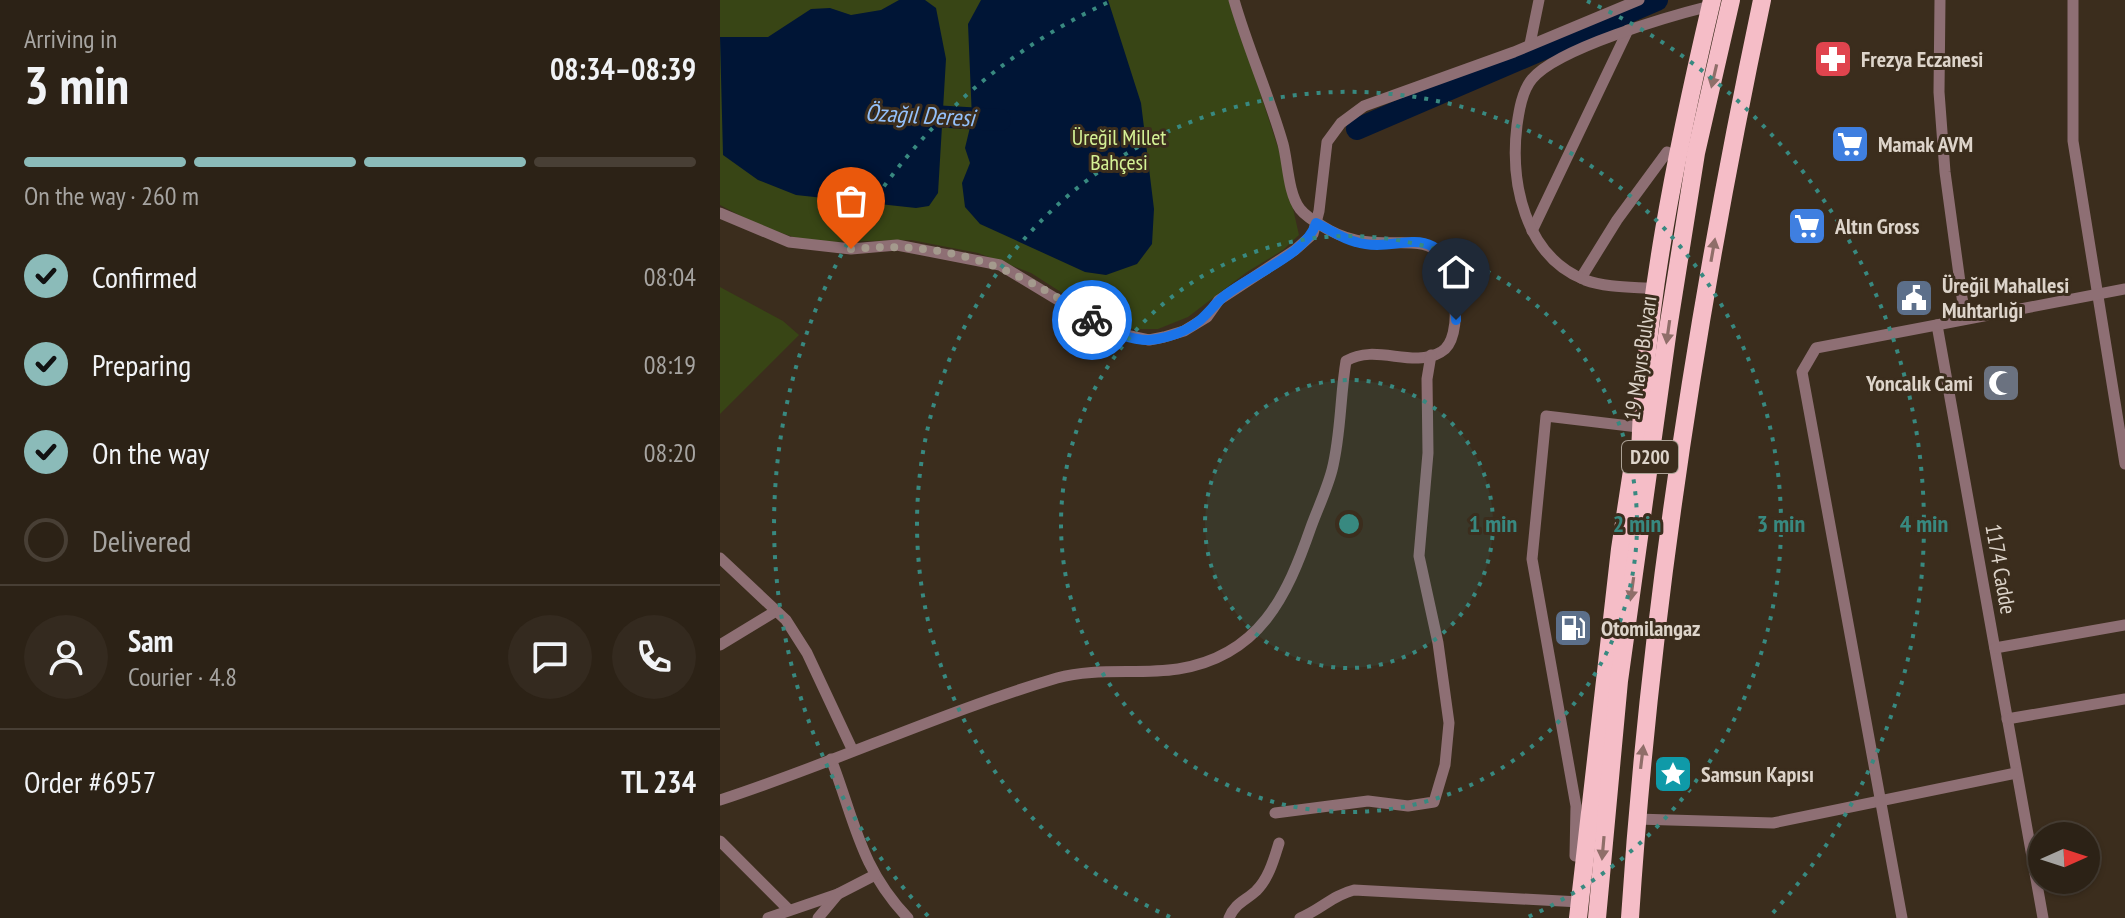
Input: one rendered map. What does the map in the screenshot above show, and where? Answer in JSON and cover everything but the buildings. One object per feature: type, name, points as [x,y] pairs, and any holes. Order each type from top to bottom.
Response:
[{"type":"highway","name":"19 Mayıs Bulvarı","points":[[1597,918],[1619,681],[1639,539],[1696,153],[1731,0]]},
{"type":"highway","name":"D200","points":[[1630,918],[1636,819],[1682,432],[1730,149],[1762,0]]},
{"type":"highway","points":[[1579,910],[1620,549],[1657,289],[1683,137],[1711,3]]},
{"type":"highway","points":[[1639,539],[1640,420]]},
{"type":"street","points":[[720,800],[852,749],[1061,677],[1179,669],[1211,659],[1246,638],[1271,616],[1291,585],[1332,469],[1346,361],[1358,354],[1372,353],[1431,355],[1442,352],[1450,343],[1456,320],[1453,276],[1444,256],[1416,242],[1375,245],[1356,242],[1316,223],[1297,202],[1282,142],[1234,0]]},
{"type":"street","points":[[1530,44],[1539,0]]},
{"type":"street","points":[[720,213],[789,242],[851,249],[897,245],[1000,265],[1111,332],[1149,340],[1184,331],[1207,317],[1219,300],[1295,250],[1313,234],[1327,142],[1341,123],[1364,106],[1639,0]]},
{"type":"street","points":[[1940,0],[1939,92],[1945,172],[1965,319]]},
{"type":"street","points":[[2073,0],[2073,141],[2095,294],[2125,464]]},
{"type":"street","points":[[1657,289],[1608,285],[1581,278],[1555,260],[1532,231],[1518,193],[1513,160],[1523,95],[1532,78],[1628,30],[1711,3]]},
{"type":"street","points":[[1532,231],[1628,30]]},
{"type":"street","points":[[1581,278],[1648,175],[1667,152]]},
{"type":"street","points":[[1902,918],[1802,372],[1816,348],[2125,289]]},
{"type":"street","name":"1174 Cadde","points":[[1937,325],[2043,918]]},
{"type":"street","points":[[1275,813],[1368,801],[1408,806],[1434,802],[1445,765],[1449,723],[1438,643],[1419,556],[1428,453],[1427,379],[1431,355]]},
{"type":"street","points":[[1575,856],[1576,806],[1532,559],[1546,416],[1640,420]]},
{"type":"street","points":[[720,558],[776,611],[807,653],[852,749]]},
{"type":"street","points":[[720,645],[776,611]]},
{"type":"street","points":[[1995,648],[2125,625]]},
{"type":"street","points":[[2007,719],[2125,699]]},
{"type":"street","points":[[831,759],[863,856],[889,898],[908,918]]},
{"type":"street","points":[[1636,819],[1773,823],[1870,804],[1880,798],[2016,773]]},
{"type":"street","points":[[720,841],[789,910]]},
{"type":"street","points":[[1229,918],[1237,903],[1256,891],[1269,873],[1279,843]]},
{"type":"street","points":[[768,918],[838,894],[875,875]]},
{"type":"street","points":[[1302,918],[1319,911],[1337,894],[1354,890],[1579,910]]},
{"type":"street","points":[[818,918],[838,894]]},
{"type":"green space","name":"Üreğil Millet Bahçesi","points":[[720,0],[1230,0],[1282,160],[1299,235],[1283,250],[1247,272],[1188,317],[1158,329],[1130,329],[1103,319],[1031,273],[978,253],[911,240],[826,242],[799,239],[758,225],[720,205]]},
{"type":"green space","points":[[720,287],[783,321],[799,335],[720,414]]},
{"type":"water","points":[[899,0],[925,0],[936,8],[946,59],[938,193],[929,206],[916,208],[796,195],[758,180],[723,155],[720,37],[768,37],[811,9],[830,8],[851,15],[881,10]]},
{"type":"water","points":[[981,0],[1108,0],[1141,103],[1154,209],[1152,244],[1137,264],[1106,275],[1085,272],[980,224],[965,207],[962,183],[970,163],[965,148],[972,119],[968,24]]},
{"type":"waterway","name":"Özağıl Deresi","points":[[1357,129],[1657,0]]},
{"type":"waterway","name":"Özağıl Deresi","points":[[915,115],[1000,120]]},
{"type":"way so far","points":[[851,249],[897,245],[1000,265],[1092,320]]},
{"type":"place","name":"Frezya Eczanesi","points":[[1833,59]]},
{"type":"place","name":"Mamak AVM","points":[[1850,144]]},
{"type":"place","name":"Altın Gross","points":[[1807,226]]},
{"type":"place","name":"Üreğil Mahallesi Muhtarlığı","points":[[1914,298]]},
{"type":"place","name":"Yoncalık Cami","points":[[2001,383]]},
{"type":"place","name":"Otomilangaz","points":[[1573,628]]},
{"type":"place","name":"Samsun Kapısı","points":[[1673,774]]},
{"type":"route","points":[[1092,320],[1111,332],[1130,338],[1149,340],[1184,331],[1207,317],[1219,300],[1295,250],[1313,234],[1316,223],[1356,242],[1375,245],[1416,242],[1430,245],[1444,256],[1453,276],[1456,320]]}]
